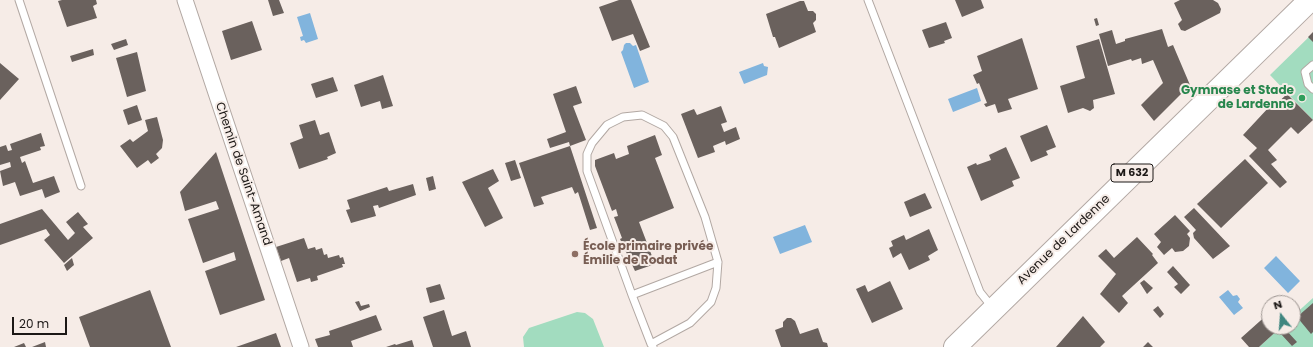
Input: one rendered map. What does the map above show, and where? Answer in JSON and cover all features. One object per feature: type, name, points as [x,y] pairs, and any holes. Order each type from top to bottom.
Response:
[{"type":"main road","name":"Avenue de Lardenne","points":[[955,347],[1310,0]]},
{"type":"street","name":"Chemin de Saint-Amand","points":[[185,0],[301,347]]},
{"type":"lane","points":[[19,0],[81,186]]},
{"type":"lane","points":[[868,0],[980,292],[993,309]]},
{"type":"lane","points":[[1313,65],[1305,72],[1308,84],[1313,89]]},
{"type":"lane","points":[[642,115],[664,126],[673,137],[705,217],[718,262],[716,288],[712,302],[690,323],[652,346],[632,295],[587,171],[587,154],[592,143],[607,125],[623,117],[642,115]]},
{"type":"lane","points":[[632,295],[718,262]]},
{"type":"green space","name":"Gymnase et Stade de Lardenne","points":[[1313,33],[1313,120],[1270,75]]},
{"type":"green space","points":[[1313,298],[1313,347],[1259,347],[1272,335],[1301,335],[1301,309]]},
{"type":"green space","points":[[577,312],[585,313],[593,319],[604,347],[524,347],[523,337],[529,328]]},
{"type":"water","points":[[310,13],[318,39],[306,43],[304,40],[301,41],[300,37],[303,36],[297,17]]},
{"type":"water","points":[[626,43],[630,43],[633,46],[636,45],[649,82],[634,88],[621,52]]},
{"type":"water","points":[[763,63],[764,66],[768,67],[767,75],[744,84],[739,72]]},
{"type":"water","points":[[977,88],[981,101],[953,112],[948,99]]},
{"type":"water","points":[[805,225],[812,242],[780,254],[773,237]]},
{"type":"water","points":[[1276,256],[1300,281],[1288,293],[1264,268]]},
{"type":"water","points":[[1228,290],[1233,296],[1237,295],[1240,299],[1238,302],[1243,308],[1234,315],[1219,297]]},
{"type":"building","points":[[96,0],[97,4],[93,6],[97,18],[67,27],[58,1]]},
{"type":"building","points":[[268,0],[279,0],[284,13],[273,16]]},
{"type":"building","points":[[619,0],[631,0],[650,47],[640,51],[633,34],[612,41],[599,7]]},
{"type":"building","points":[[955,0],[981,0],[984,8],[962,17]]},
{"type":"building","points":[[1180,0],[1213,0],[1218,3],[1221,9],[1220,13],[1185,31],[1181,30],[1178,24],[1182,20],[1174,3]]},
{"type":"building","points":[[800,1],[804,1],[808,11],[813,11],[816,14],[816,20],[813,23],[816,32],[779,48],[775,37],[773,37],[766,14]]},
{"type":"building","points":[[1097,18],[1099,25],[1096,26],[1094,19]]},
{"type":"building","points":[[252,21],[262,50],[231,60],[222,31]]},
{"type":"building","points":[[946,22],[952,38],[944,41],[945,43],[929,48],[922,30]]},
{"type":"building","points":[[1162,29],[1168,47],[1173,45],[1190,85],[1154,121],[1141,105],[1163,83],[1153,60],[1142,64],[1141,58],[1132,61],[1131,59],[1108,66],[1099,34],[1112,30],[1116,44],[1125,41],[1125,39]]},
{"type":"building","points":[[1313,32],[1313,42],[1308,37]]},
{"type":"building","points":[[1022,38],[1038,89],[1008,99],[1012,109],[998,113],[995,104],[986,107],[984,104],[987,103],[979,83],[977,84],[973,75],[982,71],[977,56]]},
{"type":"building","points":[[126,39],[128,45],[114,50],[111,44]]},
{"type":"building","points":[[1099,39],[1115,94],[1093,100],[1094,108],[1090,111],[1083,108],[1068,113],[1060,86],[1085,78],[1076,46]]},
{"type":"building","points":[[93,49],[94,55],[72,62],[70,56]]},
{"type":"building","points":[[137,52],[146,91],[127,97],[116,58]]},
{"type":"building","points":[[0,63],[19,79],[0,100]]},
{"type":"building","points":[[383,75],[393,106],[382,109],[380,101],[361,107],[354,85]]},
{"type":"building","points":[[333,77],[338,91],[316,98],[311,84]]},
{"type":"building","points":[[576,86],[582,103],[573,106],[586,140],[570,146],[569,142],[550,148],[547,139],[566,132],[553,94]]},
{"type":"building","points":[[1287,94],[1313,120],[1298,134],[1291,127],[1268,150],[1277,160],[1271,164],[1287,182],[1280,188],[1249,156],[1257,148],[1243,135],[1270,106],[1272,108]]},
{"type":"building","points":[[137,105],[142,120],[128,125],[123,110]]},
{"type":"building","points":[[721,106],[727,122],[721,124],[724,132],[736,127],[740,139],[726,145],[725,141],[713,146],[715,152],[698,158],[681,114],[694,109],[697,115]]},
{"type":"building","points":[[157,117],[163,140],[162,148],[156,154],[159,158],[151,164],[148,160],[137,168],[120,146],[130,139],[133,142],[148,131],[145,120]]},
{"type":"building","points":[[315,120],[320,135],[329,132],[336,153],[327,157],[328,159],[299,169],[290,143],[303,138],[299,125]]},
{"type":"building","points":[[1047,125],[1056,147],[1046,151],[1048,155],[1031,162],[1020,136]]},
{"type":"building","points":[[41,133],[45,146],[40,147],[41,150],[20,157],[22,163],[25,161],[33,183],[54,176],[60,192],[45,198],[42,189],[20,196],[15,182],[3,186],[0,171],[11,167],[10,162],[0,165],[0,147],[6,145],[8,151],[12,150],[10,144]]},
{"type":"building","points":[[655,135],[662,155],[655,158],[674,208],[639,222],[655,264],[635,271],[620,239],[622,238],[614,217],[618,216],[616,209],[612,211],[595,166],[595,160],[614,153],[616,159],[629,154],[627,146]]},
{"type":"building","points":[[570,146],[597,228],[590,230],[578,192],[575,194],[572,187],[541,197],[544,204],[534,207],[519,163]]},
{"type":"building","points":[[1006,147],[1020,178],[1012,181],[1014,186],[981,201],[967,167],[976,163],[977,165],[991,160],[989,155]]},
{"type":"building","points":[[216,152],[265,300],[220,315],[205,271],[236,260],[234,252],[203,263],[188,219],[219,209],[216,201],[185,211],[180,192]]},
{"type":"building","points":[[1245,159],[1268,183],[1221,228],[1197,204]]},
{"type":"building","points":[[515,160],[521,178],[511,181],[505,163]]},
{"type":"building","points":[[493,169],[499,181],[488,188],[503,218],[485,227],[462,182]]},
{"type":"building","points":[[433,176],[436,189],[429,191],[426,178]]},
{"type":"building","points":[[413,184],[416,195],[379,208],[378,205],[373,206],[376,216],[351,223],[346,210],[350,209],[347,200],[387,187],[389,191]]},
{"type":"building","points":[[925,193],[932,208],[910,217],[904,202]]},
{"type":"building","points":[[1194,208],[1230,246],[1213,259],[1194,238],[1193,233],[1196,230],[1184,217]]},
{"type":"building","points":[[42,209],[68,240],[75,233],[66,222],[78,212],[88,224],[83,227],[93,238],[64,263],[44,240],[50,235],[46,229],[0,245],[0,224]]},
{"type":"building","points":[[1175,215],[1190,231],[1187,234],[1190,238],[1189,246],[1183,251],[1175,252],[1172,248],[1164,255],[1157,247],[1161,242],[1154,234]]},
{"type":"building","points":[[929,229],[938,250],[928,256],[930,260],[909,270],[901,253],[893,258],[889,248],[893,246],[891,241],[904,235],[906,240]]},
{"type":"building","points":[[1137,237],[1153,254],[1152,255],[1158,263],[1122,296],[1128,303],[1119,313],[1100,294],[1116,274],[1098,256],[1106,249],[1114,258]]},
{"type":"building","points":[[304,238],[308,249],[315,247],[316,250],[322,248],[324,255],[327,254],[328,258],[339,255],[340,258],[343,257],[345,264],[342,264],[343,267],[317,276],[318,280],[311,282],[310,278],[297,282],[289,258],[281,261],[276,247]]},
{"type":"building","points":[[72,258],[74,265],[67,271],[64,265]]},
{"type":"building","points":[[1173,266],[1190,285],[1181,294],[1174,287],[1178,284],[1167,272]]},
{"type":"building","points":[[1144,280],[1153,288],[1147,294],[1140,283]]},
{"type":"building","points":[[890,281],[903,309],[872,323],[856,289],[865,285],[868,292]]},
{"type":"building","points":[[440,284],[445,299],[430,303],[426,288]]},
{"type":"building","points":[[150,290],[171,347],[90,347],[79,317]]},
{"type":"building","points":[[359,301],[361,306],[369,304],[370,307],[360,311],[355,302]]},
{"type":"building","points":[[1313,303],[1313,332],[1311,334],[1301,322],[1301,314]]},
{"type":"building","points":[[1158,306],[1164,314],[1160,318],[1153,310]]},
{"type":"building","points":[[444,310],[452,336],[466,331],[471,347],[433,347],[423,317]]},
{"type":"building","points":[[376,315],[382,330],[351,341],[353,347],[318,347],[315,339],[330,335],[329,331]]},
{"type":"building","points":[[1083,316],[1105,342],[1100,347],[1056,347]]},
{"type":"building","points":[[787,318],[791,318],[795,321],[800,334],[818,328],[823,342],[827,343],[828,347],[781,347],[775,330],[783,327],[783,322]]},
{"type":"building","points":[[1261,320],[1261,335],[1272,335],[1259,347],[1249,347],[1241,338]]},
{"type":"building","points":[[276,333],[281,347],[236,347]]},
{"type":"building","points":[[1282,335],[1291,335],[1297,342],[1292,346]]},
{"type":"building","points":[[412,340],[414,347],[386,347],[396,345]]},
{"type":"building","points":[[45,342],[46,347],[32,347]]},
{"type":"building","points":[[1148,342],[1153,347],[1143,347]]},
{"type":"building","points":[[24,343],[26,347],[14,347]]},
{"type":"place","name":"Gymnase et Stade de Lardenne","points":[[1302,98]]},
{"type":"place","name":"École primaire privée Émilie de Rodat","points":[[575,254]]}]
